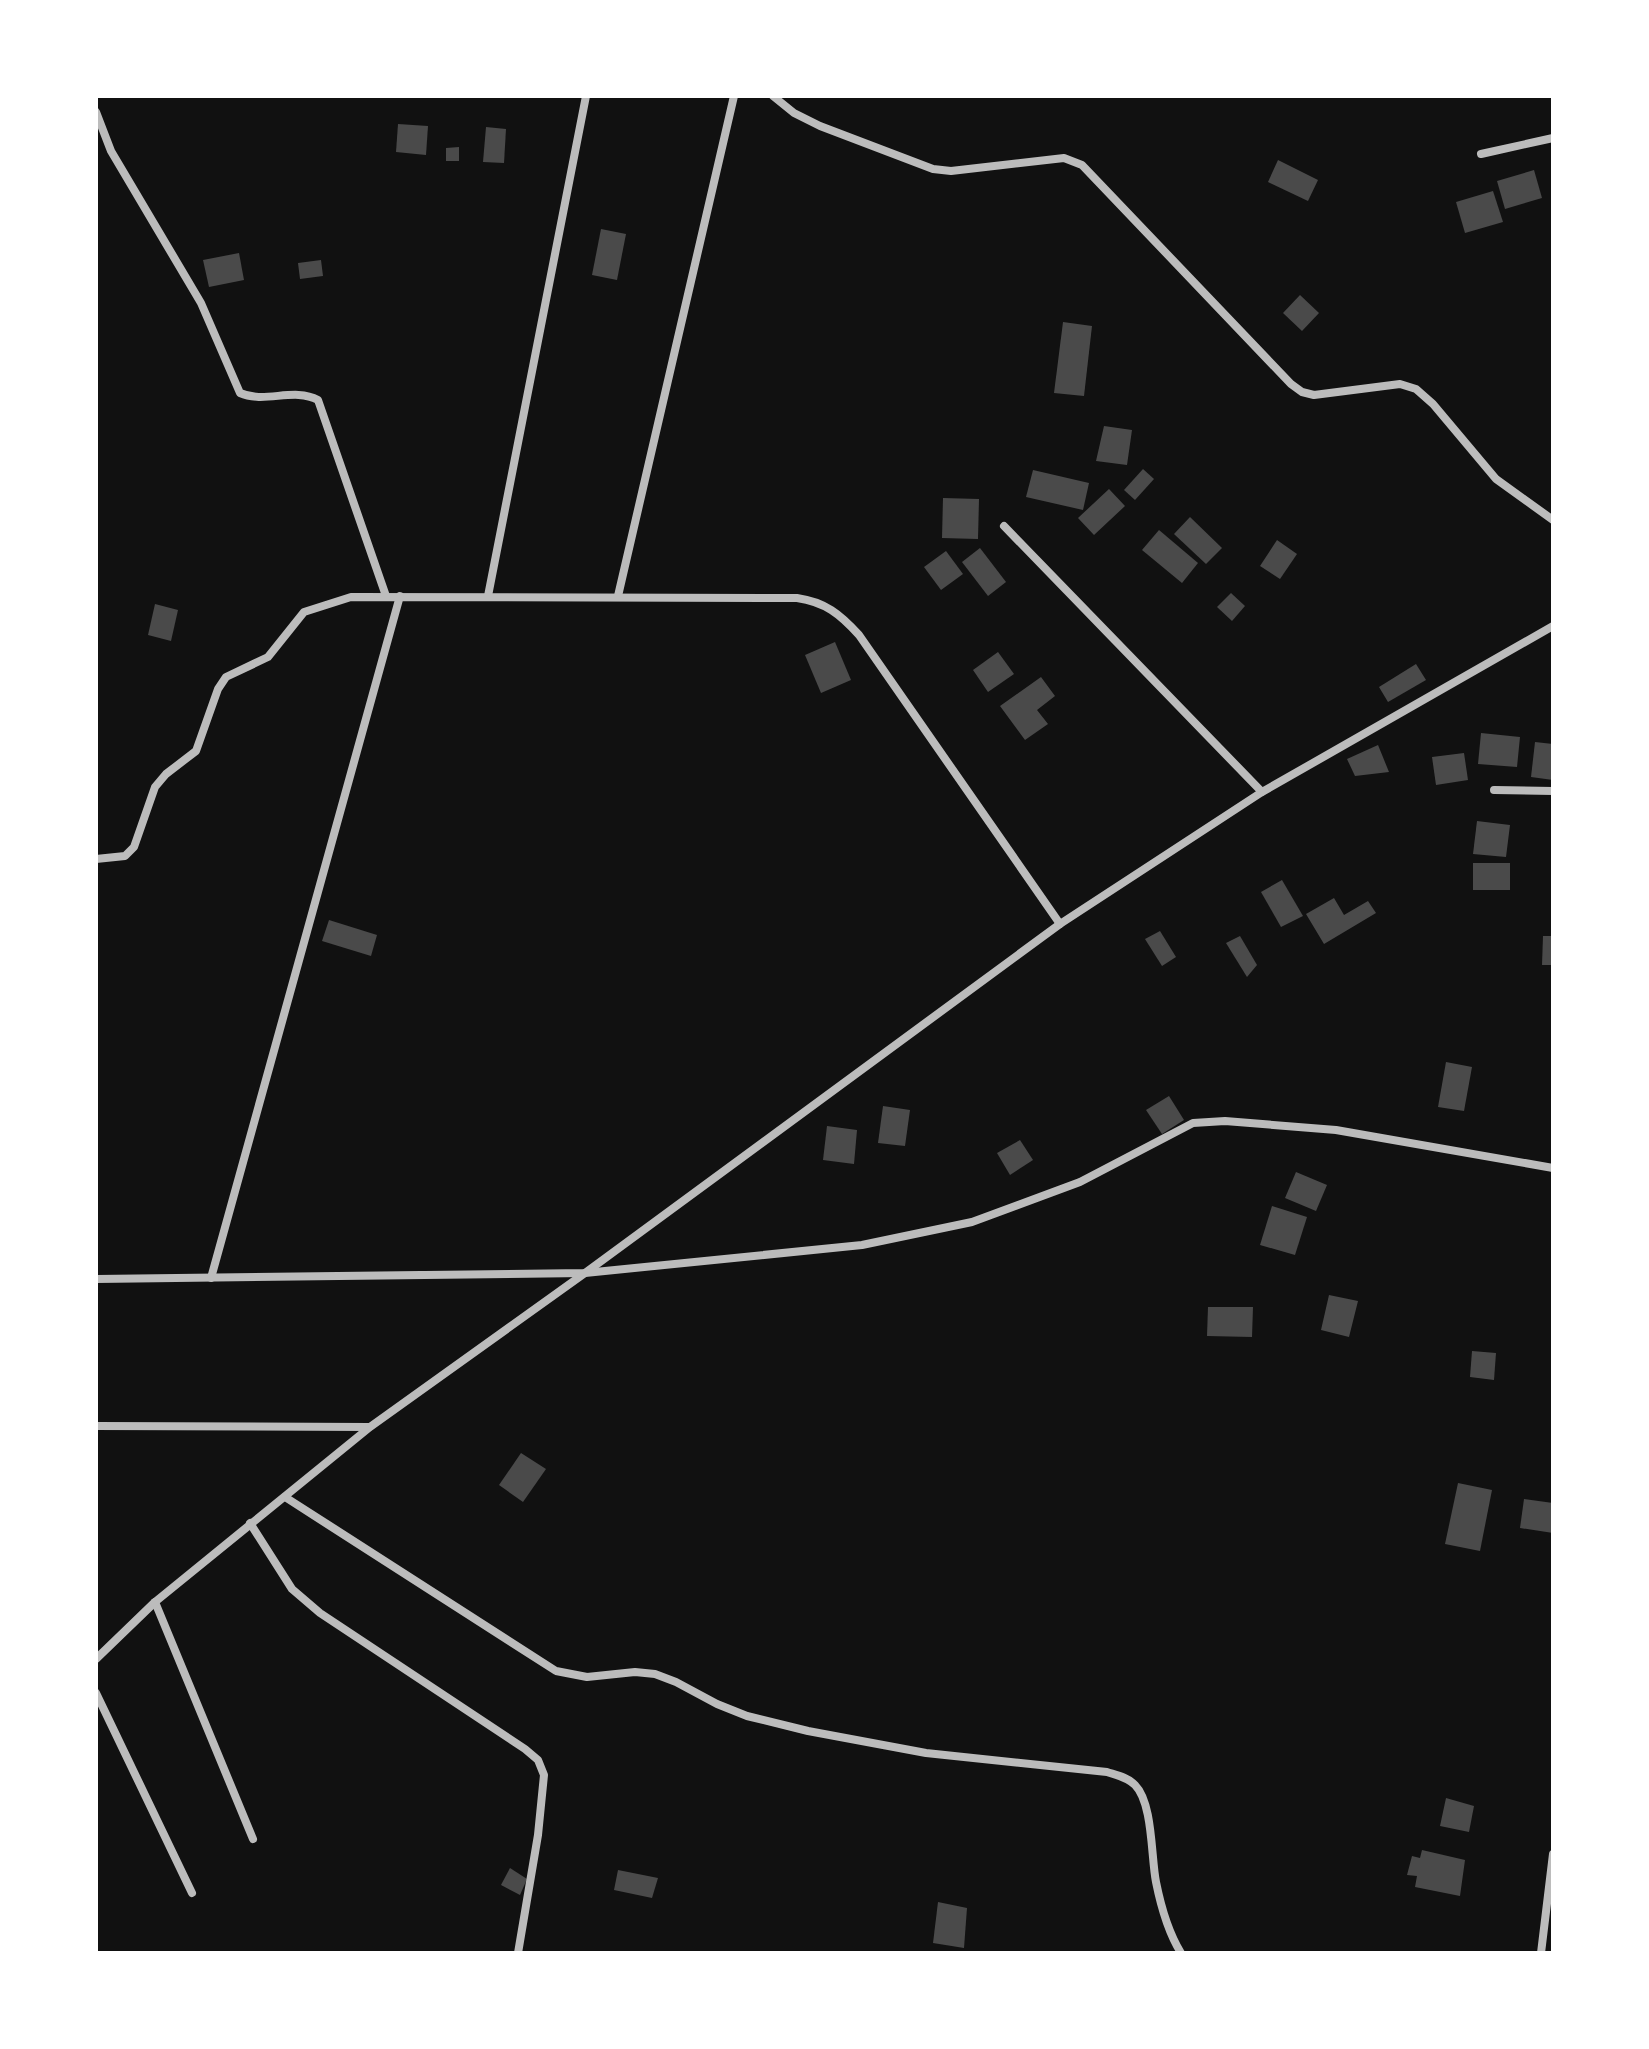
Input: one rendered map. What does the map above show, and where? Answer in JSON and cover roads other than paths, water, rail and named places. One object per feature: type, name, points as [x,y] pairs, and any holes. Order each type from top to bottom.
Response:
[{"type":"street","points":[[488,596],[586,96]]},
{"type":"street","points":[[618,596],[734,96]]},
{"type":"street","points":[[773,96],[794,113],[820,126],[933,169],[951,171],[1064,158],[1082,165],[1291,384],[1302,392],[1314,395],[1400,384],[1416,389],[1433,404],[1496,479],[1553,520]]},
{"type":"street","points":[[96,112],[111,151],[201,303],[240,393],[250,397],[308,395],[318,400],[386,596]]},
{"type":"street","points":[[1481,154],[1553,138]]},
{"type":"street","points":[[1004,526],[1262,792]]},
{"type":"street","points":[[96,859],[125,856],[134,847],[155,787],[166,774],[196,751],[218,689],[226,677],[268,657],[304,612],[351,597],[386,596],[797,598],[831,608],[859,635],[1060,924]]},
{"type":"street","points":[[211,1278],[400,596]]},
{"type":"street","points":[[96,1659],[155,1602],[370,1427],[1060,924],[1262,792],[1553,626]]},
{"type":"street","points":[[1494,790],[1553,791]]},
{"type":"street","points":[[96,1279],[585,1273],[862,1245],[972,1222],[1080,1182],[1193,1123],[1225,1121],[1336,1130],[1553,1168]]},
{"type":"street","points":[[96,1426],[370,1427]]},
{"type":"street","points":[[285,1497],[556,1671],[587,1677],[635,1672],[655,1674],[747,1716],[808,1731],[926,1753],[1107,1772],[1124,1777],[1136,1786],[1144,1802],[1159,1894],[1165,1918],[1181,1953]]},
{"type":"street","points":[[250,1523],[292,1589],[320,1613],[538,1760],[544,1775],[538,1835],[518,1953]]},
{"type":"street","points":[[155,1602],[253,1839]]},
{"type":"street","points":[[96,1693],[192,1893]]},
{"type":"street","points":[[1541,1953],[1553,1854]]}]
